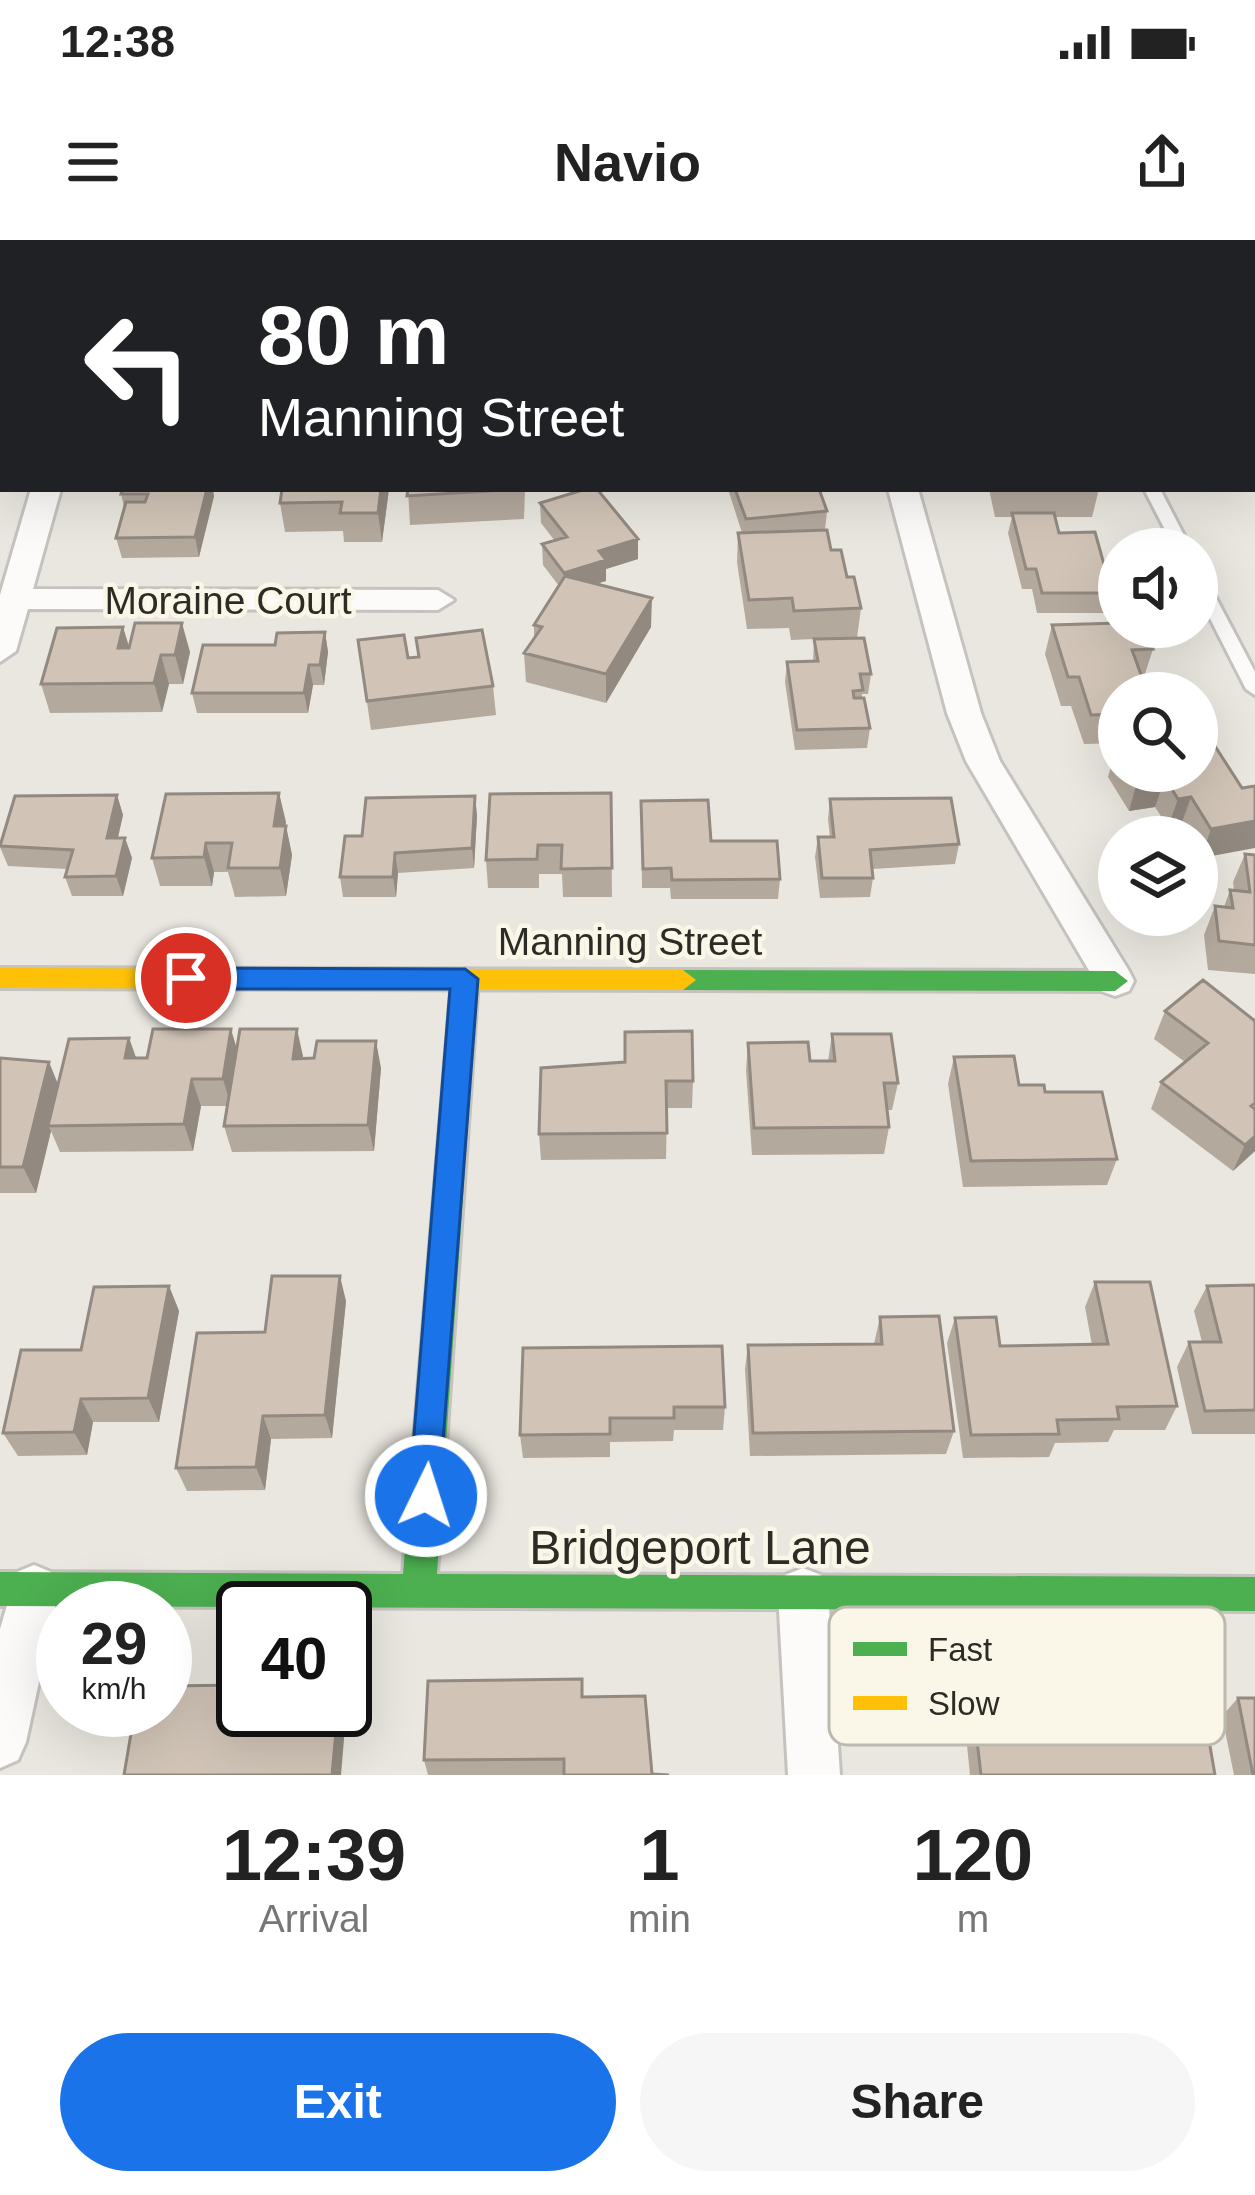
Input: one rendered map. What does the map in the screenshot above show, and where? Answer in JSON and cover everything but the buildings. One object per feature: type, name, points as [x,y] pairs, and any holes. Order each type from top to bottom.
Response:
[{"type":"street","points":[[0,651],[45,492]]},
{"type":"street","points":[[903,492],[964,713],[983,760],[1115,982]]},
{"type":"street","name":"Moraine Court","points":[[18,599],[438,600]]},
{"type":"street","name":"Manning Street","points":[[0,978],[1115,982]]},
{"type":"street","points":[[419,1591],[465,979]]},
{"type":"street","points":[[0,1742],[17,1589]]},
{"type":"street","name":"Bridgeport Lane","points":[[17,1589],[1255,1594]]},
{"type":"street","points":[[803,1592],[814,1775]]},
{"type":"lane","points":[[1154,492],[1172,528]]},
{"type":"lane","points":[[1218,618],[1255,689]]},
{"type":"traffic: fast","points":[[419,1591],[465,979]]},
{"type":"traffic: fast","points":[[683,980],[1115,981]]},
{"type":"traffic: fast","points":[[0,1589],[1255,1594]]},
{"type":"traffic: slow","points":[[0,978],[683,980]]},
{"type":"route","points":[[186,978],[465,979],[426,1496]]}]
